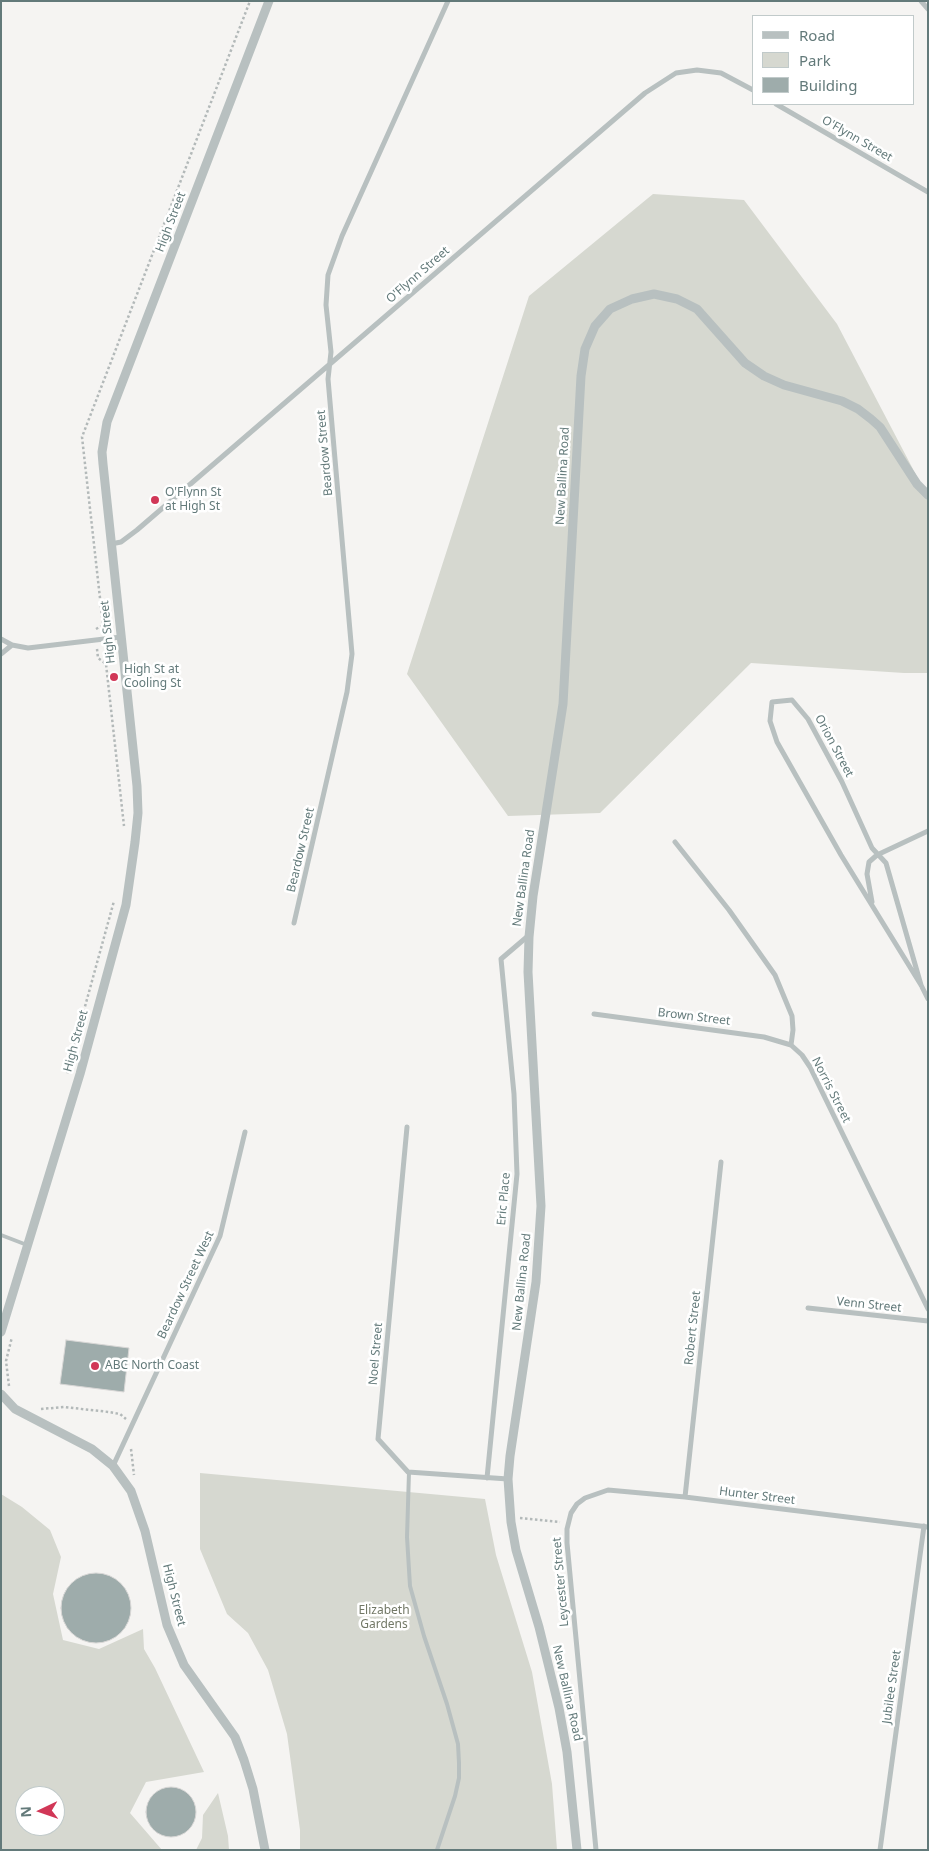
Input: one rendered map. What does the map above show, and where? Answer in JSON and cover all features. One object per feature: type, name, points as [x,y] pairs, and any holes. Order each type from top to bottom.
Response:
[{"type":"street","name":"High Street","points":[[1,1332],[80,1074],[126,905],[138,813],[137,786],[102,452],[108,422],[269,1]]},
{"type":"street","name":"Beardow Street","points":[[294,923],[347,692],[352,654],[328,379],[331,352],[326,305],[328,275],[333,258],[448,1]]},
{"type":"street","points":[[921,1],[928,9]]},
{"type":"street","name":"O'Flynn Street","points":[[111,544],[121,542],[138,530],[645,92],[676,73],[710,70],[721,73],[752,89]]},
{"type":"street","name":"O'Flynn Street","points":[[778,105],[928,192]]},
{"type":"street","name":"New Ballina Road","points":[[577,1850],[567,1752],[559,1708],[539,1627],[516,1550],[508,1479],[536,1282],[541,1206],[528,972],[529,935],[533,896],[563,704],[581,376],[585,349],[595,326],[610,309],[632,299],[654,294],[677,299],[696,309],[745,363],[764,376],[784,385],[842,401],[858,409],[871,419],[880,427],[917,484],[928,495]]},
{"type":"street","points":[[1,638],[12,645],[28,648],[121,638]]},
{"type":"street","points":[[1,654],[12,645]]},
{"type":"street","name":"Orion Street","points":[[921,984],[886,863],[872,848],[842,782],[808,719],[792,700],[772,702],[770,721],[778,742],[841,855],[873,904],[928,999]]},
{"type":"street","points":[[873,904],[867,874],[869,862],[877,855],[928,831]]},
{"type":"street","points":[[676,842],[775,975],[792,1016],[791,1045]]},
{"type":"street","name":"Eric Place","points":[[487,1478],[517,1174],[514,1094],[501,959],[529,935]]},
{"type":"street","name":"Brown Street","points":[[594,1014],[764,1037],[791,1045]]},
{"type":"street","name":"Norris Street","points":[[791,1045],[802,1055],[810,1067],[928,1309]]},
{"type":"street","name":"Noel Street","points":[[407,1127],[378,1439],[410,1472]]},
{"type":"street","name":"Beardow Street West","points":[[113,1466],[220,1236],[245,1132]]},
{"type":"street","name":"Robert Street","points":[[685,1497],[721,1162]]},
{"type":"street","name":"Venn Street","points":[[808,1308],[928,1321]]},
{"type":"street","name":"High Street","points":[[1,1394],[15,1409],[92,1449],[113,1466],[131,1491],[145,1531],[167,1625],[184,1665],[234,1737],[253,1789],[265,1850]]},
{"type":"street","points":[[410,1472],[508,1479]]},
{"type":"street","name":"Hunter Street","points":[[585,1498],[608,1490],[685,1497],[926,1526]]},
{"type":"street","name":"Leycester Street","points":[[585,1498],[571,1513],[567,1529],[567,1543],[596,1850]]},
{"type":"street","name":"Jubilee Street","points":[[880,1850],[926,1526]]},
{"type":"lane","points":[[1,1234],[27,1245]]},
{"type":"lane","points":[[410,1472],[407,1537],[410,1586],[458,1744],[459,1778],[437,1850]]},
{"type":"path","points":[[97,648],[98,658],[106,664],[114,720],[125,834]]},
{"type":"path","points":[[70,1072],[67,1072],[114,899]]},
{"type":"path","points":[[12,1334],[6,1369],[8,1385],[13,1391]]},
{"type":"path","points":[[40,1408],[64,1407],[120,1414],[126,1419],[129,1432],[135,1480]]},
{"type":"path","points":[[527,1519],[564,1522]]},
{"type":"green space","points":[[653,194],[744,200],[837,324],[925,492],[928,493],[928,673],[751,663],[600,813],[508,816],[407,674],[529,296]]},
{"type":"green space","name":"Elizabeth Gardens","points":[[200,1473],[485,1499],[496,1555],[532,1672],[552,1784],[557,1850],[300,1850],[300,1830],[287,1734],[268,1670],[248,1633],[227,1614],[200,1549]]},
{"type":"green space","points":[[1,1494],[22,1507],[50,1530],[61,1557],[53,1594],[63,1640],[99,1649],[143,1629],[144,1649],[155,1668],[204,1772],[146,1782],[130,1813],[162,1850],[1,1850]]},
{"type":"green space","points":[[218,1793],[228,1836],[229,1850],[196,1850],[202,1838],[203,1815]]},
{"type":"building","name":"ABC North Coast","points":[[66,1340],[129,1348],[124,1392],[60,1384]]},
{"type":"building","points":[[96,1573],[115,1579],[125,1589],[131,1608],[125,1627],[115,1637],[96,1643],[77,1637],[67,1627],[61,1608],[67,1589],[77,1579]]},
{"type":"building","points":[[166,1787],[176,1787],[189,1794],[196,1807],[196,1817],[189,1830],[176,1837],[166,1837],[157,1833],[150,1826],[146,1817],[146,1807],[150,1798],[157,1791]]},
{"type":"place","name":"O'Flynn St at High St","points":[[155,500]]},
{"type":"place","name":"High St at Cooling St","points":[[114,677]]},
{"type":"place","name":"ABC North Coast","points":[[95,1366]]}]
